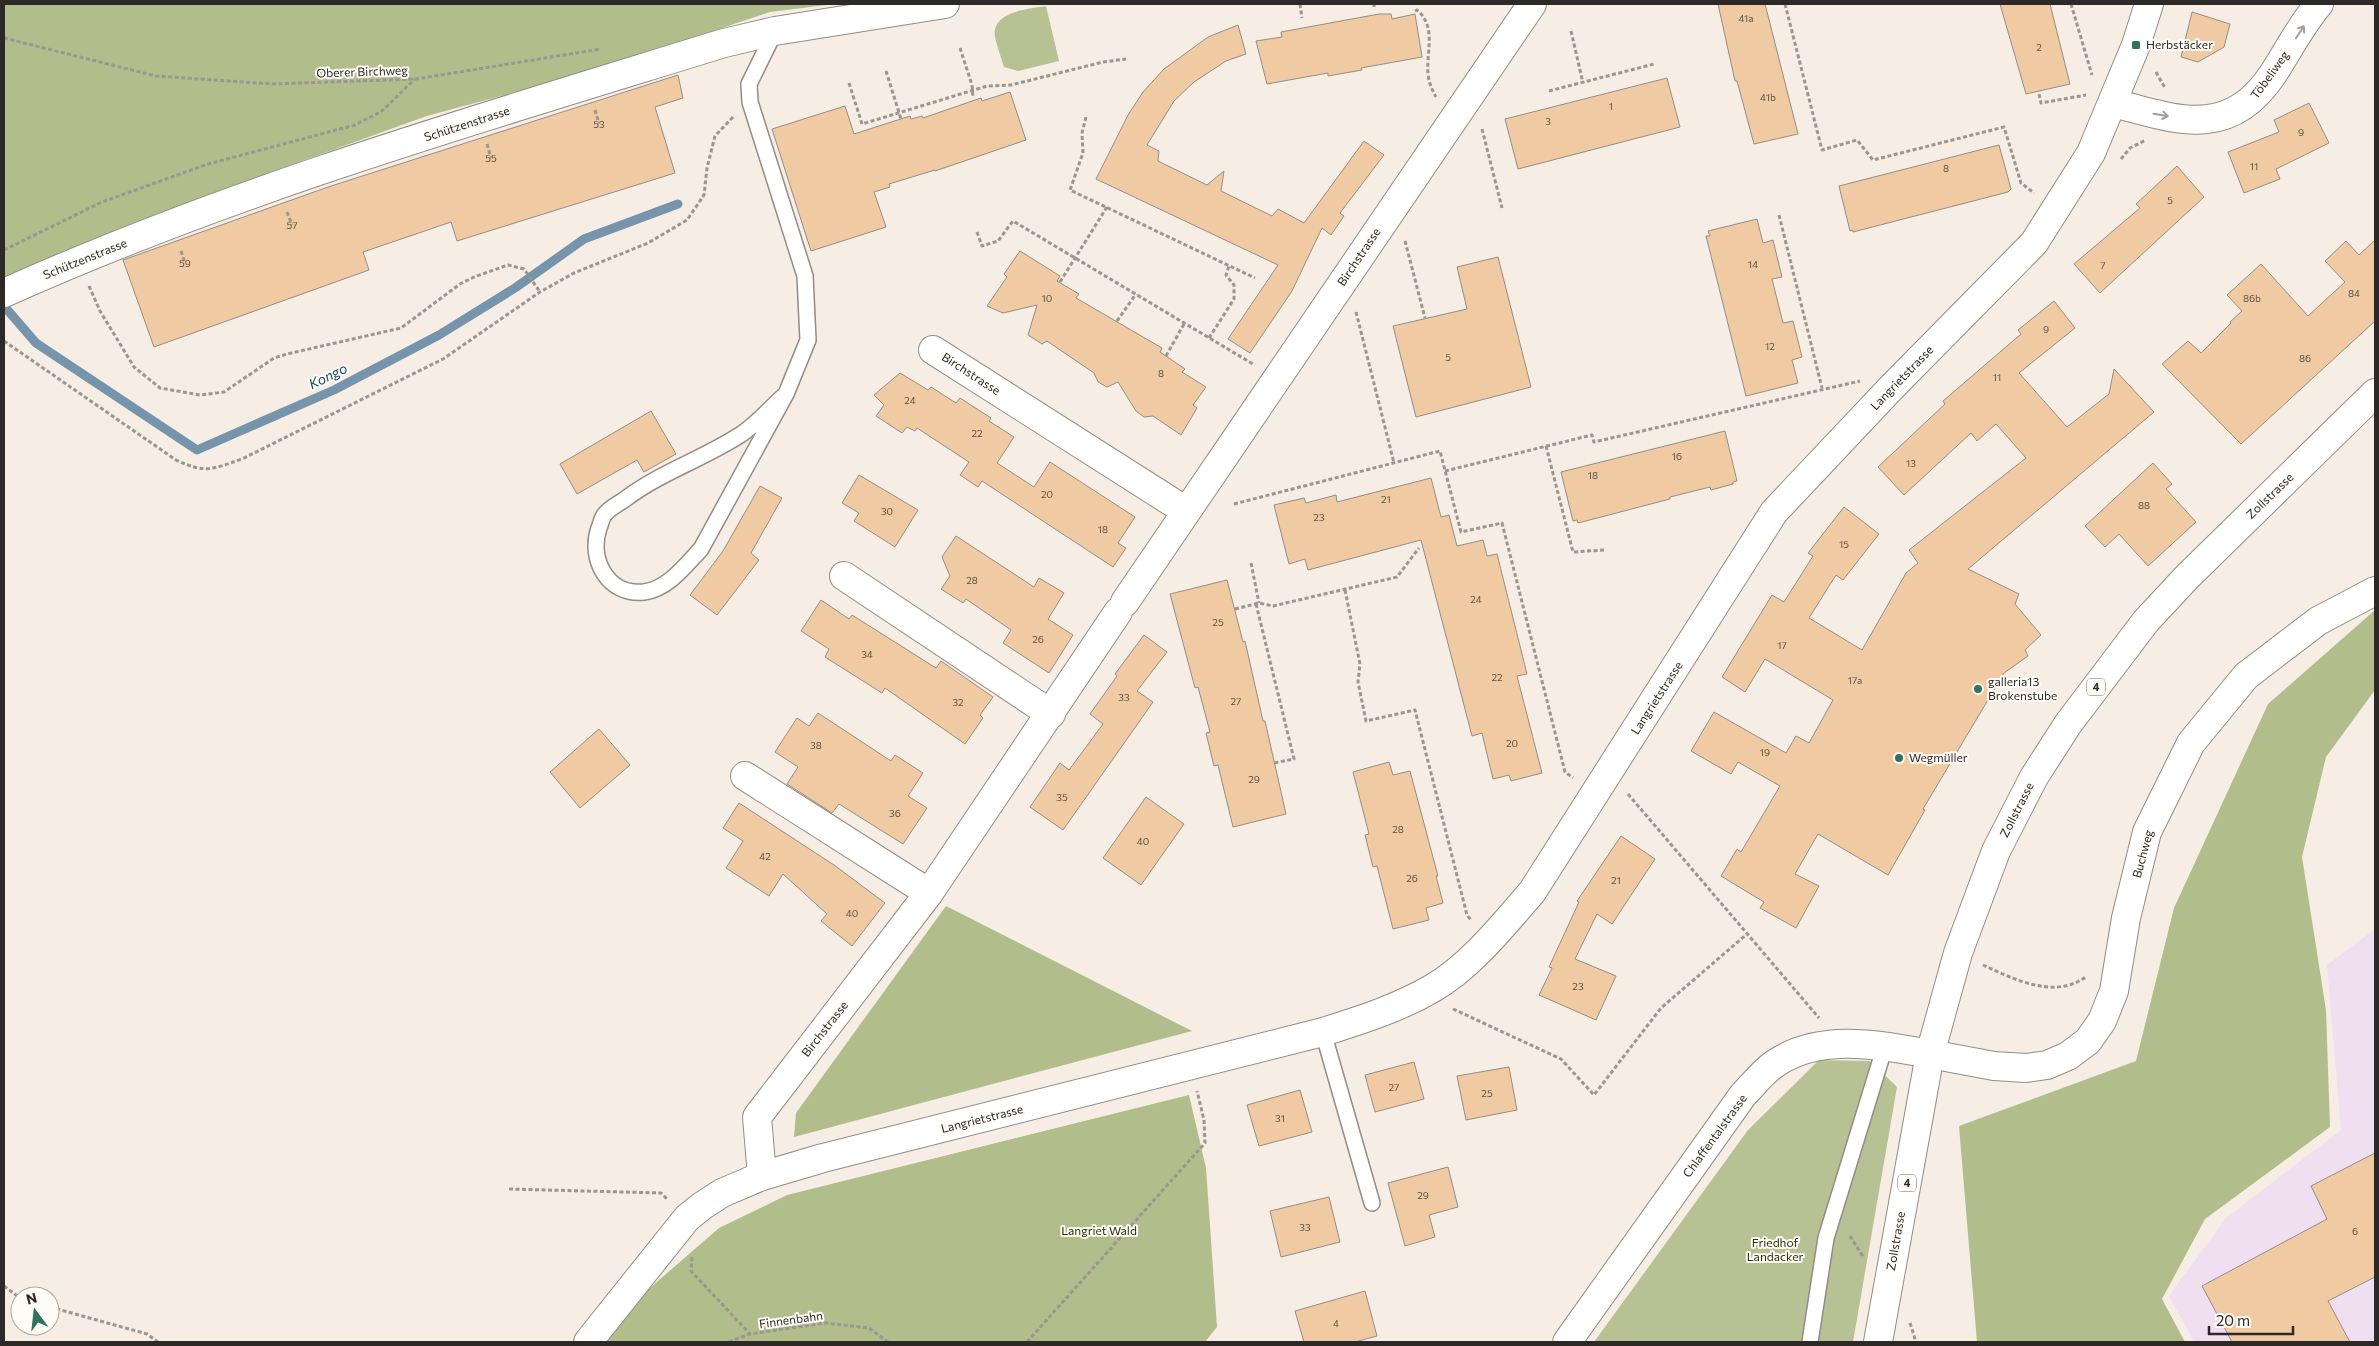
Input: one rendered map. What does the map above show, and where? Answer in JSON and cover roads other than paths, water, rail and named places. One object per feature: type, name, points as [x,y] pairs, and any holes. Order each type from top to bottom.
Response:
[{"type":"street","name":"Schützenstrasse","points":[[4,293],[77,261],[238,198],[370,154],[724,43],[775,31],[945,4]]},
{"type":"street","name":"Birchstrasse","points":[[762,1176],[757,1117],[929,894],[1276,378],[1532,4]]},
{"type":"street","name":"Langrietstrasse","points":[[588,1342],[687,1218],[722,1193],[762,1176],[823,1158],[1190,1066],[1241,1051],[1323,1032],[1376,1016],[1434,988],[1489,942],[1532,892],[1774,512],[1891,388],[2034,243],[2091,153],[2102,100],[2150,4]]},
{"type":"street","name":"Töbeliweg","points":[[2102,100],[2158,115],[2208,121],[2230,114],[2249,102],[2271,76],[2319,4]]},
{"type":"street","name":"Birchstrasse","points":[[933,350],[1186,511]]},
{"type":"street","name":"Zollstrasse","points":[[1878,1342],[1930,1054],[1958,953],[1996,851],[2034,777],[2068,724],[2146,621],[2375,393]]},
{"type":"street","points":[[844,576],[1051,714]]},
{"type":"street","name":"Buchweg","points":[[1930,1054],[1994,1066],[2026,1068],[2047,1065],[2068,1056],[2088,1041],[2102,1021],[2114,991],[2126,918],[2147,832],[2192,743],[2246,676],[2318,621],[2375,591]]},
{"type":"street","points":[[745,776],[929,894]]},
{"type":"street","name":"Chlaffentalstrasse","points":[[1567,1342],[1743,1095],[1772,1065],[1802,1050],[1826,1044],[1885,1046],[1930,1054]]},
{"type":"lane","points":[[775,31],[749,84],[750,102],[805,276],[808,340],[786,394],[701,549],[683,569],[663,585],[644,592],[616,587],[604,576],[598,563],[595,548],[604,514],[637,490],[744,432],[786,394]]},
{"type":"lane","points":[[1323,1032],[1372,1202]]},
{"type":"lane","points":[[1810,1342],[1826,1238],[1885,1046]]},
{"type":"waterway","name":"Kongo","points":[[4,306],[36,343],[197,450],[334,390],[439,335],[515,288],[584,239],[678,204]]},
{"type":"place","name":"Herbstäcker","points":[[2136,45]]},
{"type":"place","name":"galleria13 Brokenstube","points":[[1978,689]]},
{"type":"place","name":"Wegmüller","points":[[1899,758]]},
{"type":"park label","name":"Langriet Wald","points":[[1099,1231]]},
{"type":"park label","name":"Friedhof Landacker","points":[[1775,1250]]}]
